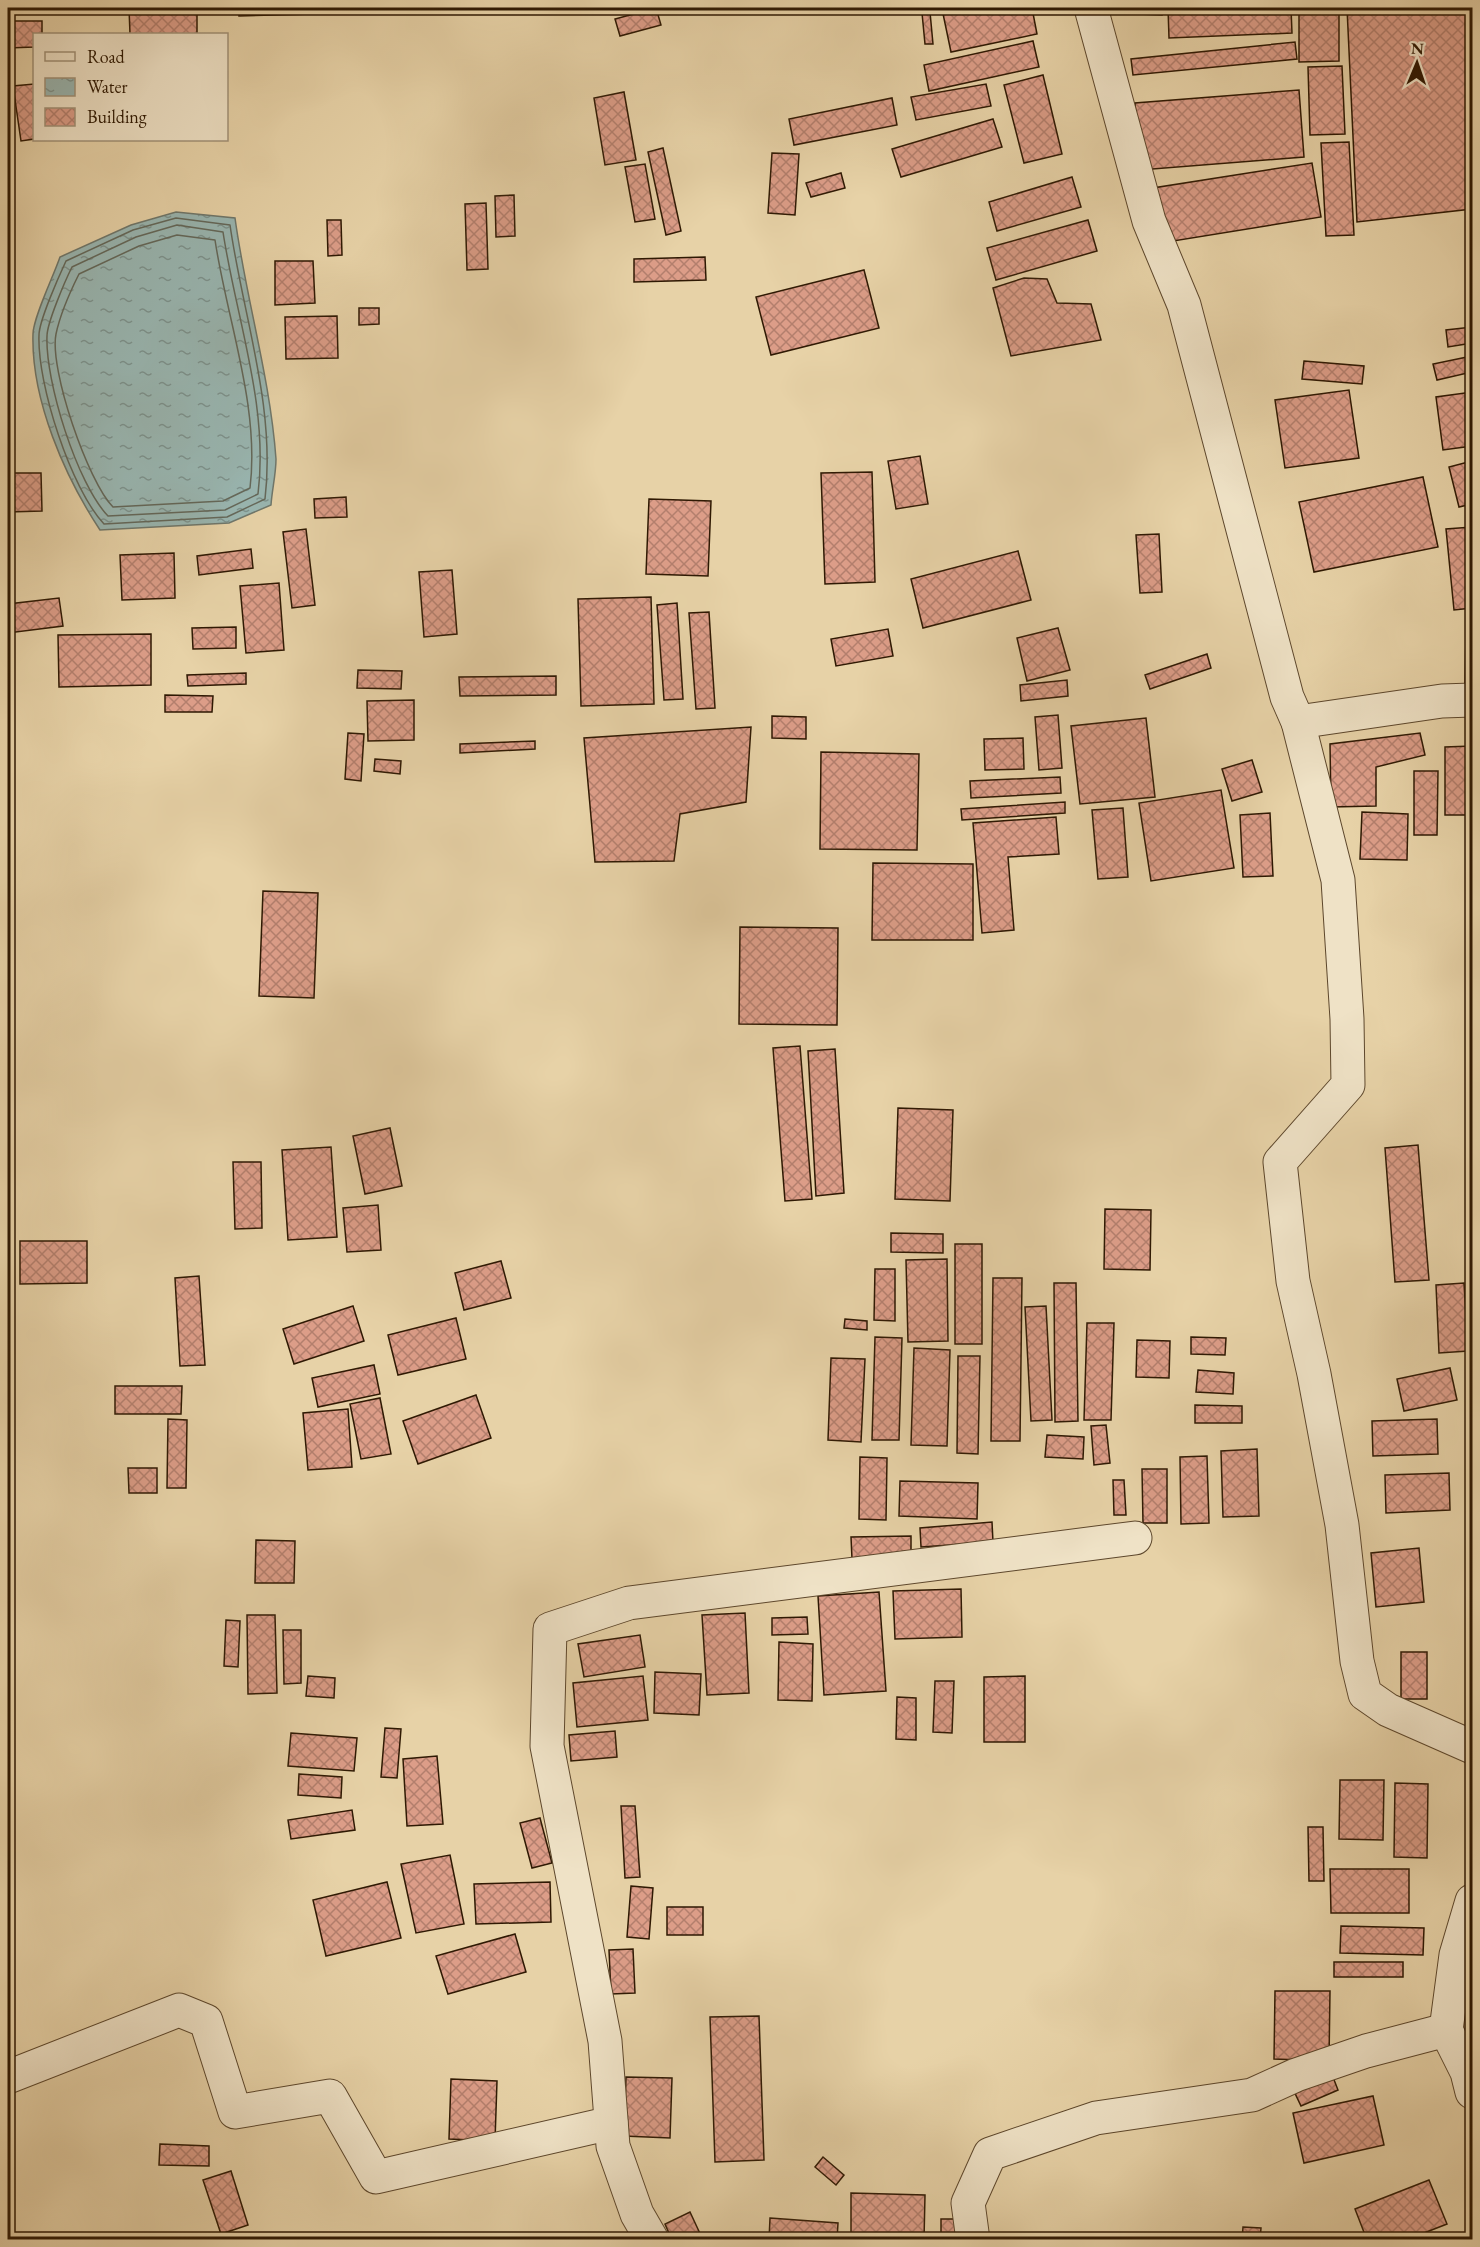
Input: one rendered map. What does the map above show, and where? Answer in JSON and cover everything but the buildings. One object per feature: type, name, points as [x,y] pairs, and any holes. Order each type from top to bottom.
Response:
[{"type":"street","points":[[1091,8],[1149,221],[1184,305],[1287,697],[1298,722],[1338,880],[1347,1019],[1348,1085],[1280,1162],[1293,1281],[1314,1374],[1342,1525],[1357,1661],[1365,1694],[1388,1710],[1473,1747]]},
{"type":"street","points":[[1298,722],[1442,701],[1473,700]]},
{"type":"street","points":[[652,2240],[637,2214],[613,2146],[606,2041],[547,1746],[550,1629],[629,1603],[1135,1538]]},
{"type":"street","points":[[1473,1901],[1456,1955],[1446,2030],[1467,2072],[1473,2092]]},
{"type":"street","points":[[8,2077],[179,2010],[206,2021],[235,2112],[330,2096],[376,2177],[611,2123]]},
{"type":"street","points":[[973,2240],[968,2203],[990,2154],[1096,2118],[1252,2096],[1296,2075],[1366,2051],[1446,2030]]},
{"type":"water","points":[[176,212],[235,218],[273,428],[276,459],[271,505],[229,523],[100,530],[74,486],[44,411],[34,359],[34,327],[60,257],[131,225]]}]
